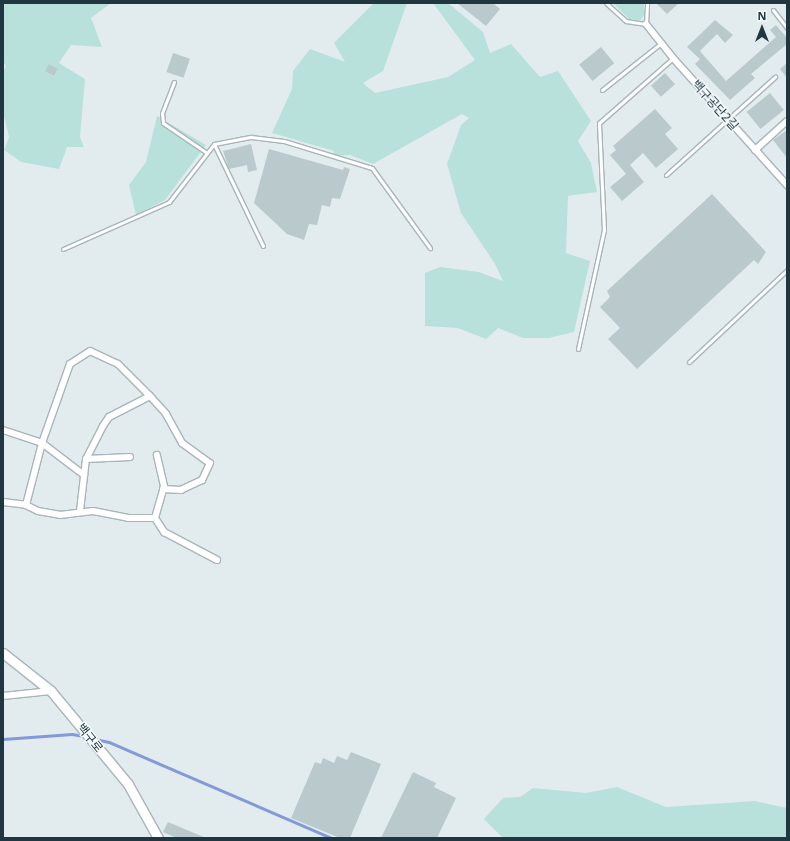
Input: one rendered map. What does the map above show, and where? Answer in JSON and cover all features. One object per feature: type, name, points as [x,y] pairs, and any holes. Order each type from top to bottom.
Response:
[{"type":"street","name":"백구공단2길","points":[[646,24],[672,58],[787,185]]},
{"type":"street","points":[[755,150],[787,121]]},
{"type":"street","points":[[26,504],[42,443],[70,364],[90,350],[118,364],[166,414],[182,443],[210,463],[202,480],[181,490],[163,489]]},
{"type":"street","points":[[80,511],[86,458],[109,417],[150,396]]},
{"type":"street","points":[[3,430],[42,443],[84,475]]},
{"type":"street","points":[[157,455],[163,489],[155,518],[164,532],[217,560]]},
{"type":"street","points":[[86,458],[130,457]]},
{"type":"street","points":[[3,502],[26,504],[38,511],[60,515],[80,511],[155,518]]},
{"type":"street","name":"백구로","points":[[3,654],[51,691],[128,784],[158,838]]},
{"type":"street","points":[[3,696],[51,691]]},
{"type":"lane","points":[[606,3],[626,21],[646,24],[647,3]]},
{"type":"lane","points":[[773,10],[787,28]]},
{"type":"lane","points":[[602,90],[661,44]]},
{"type":"lane","points":[[578,349],[604,230],[599,123],[672,58]]},
{"type":"lane","points":[[666,175],[775,77]]},
{"type":"lane","points":[[174,82],[162,113],[163,123],[207,153]]},
{"type":"lane","points":[[63,249],[169,202],[214,144],[251,137],[284,141],[372,168],[430,248]]},
{"type":"lane","points":[[214,144],[263,246]]},
{"type":"lane","points":[[689,362],[787,270]]},
{"type":"green space","points":[[3,3],[111,3],[91,18],[102,47],[71,45],[59,63],[85,79],[80,137],[84,147],[67,147],[59,169],[21,162],[4,150],[9,137],[3,112],[3,72],[6,66],[3,61]]},
{"type":"green space","points":[[374,3],[407,3],[383,71],[363,83],[375,93],[448,77],[475,60],[433,3],[448,3],[483,32],[490,53],[511,44],[540,77],[558,71],[591,121],[578,141],[591,163],[597,192],[568,196],[566,253],[590,261],[574,332],[549,338],[523,338],[498,328],[486,339],[458,328],[425,326],[425,273],[440,267],[479,272],[503,281],[495,264],[461,213],[447,164],[461,125],[469,118],[462,114],[373,164],[350,155],[333,156],[334,151],[272,133],[292,89],[293,71],[310,49],[345,62],[334,43]]},
{"type":"green space","points":[[613,3],[644,3],[644,15],[640,21],[629,19]]},
{"type":"green space","points":[[157,116],[206,145],[165,200],[136,215],[129,185],[146,162]]},
{"type":"green space","points":[[617,787],[666,807],[755,801],[787,808],[787,838],[503,838],[484,819],[503,798],[520,797],[533,788],[586,793]]},
{"type":"building","points":[[457,3],[493,3],[500,9],[486,26]]},
{"type":"building","points":[[656,3],[679,3],[667,14]]},
{"type":"building","points":[[715,20],[733,35],[725,43],[717,34],[700,51],[726,81],[776,37],[770,30],[776,25],[787,38],[787,44],[751,74],[755,78],[730,100],[695,64],[700,59],[687,47]]},
{"type":"building","points":[[601,47],[614,63],[592,81],[579,65]]},
{"type":"building","points":[[173,53],[190,59],[184,78],[166,72]]},
{"type":"building","points":[[787,63],[787,78],[780,69]]},
{"type":"building","points":[[49,64],[58,69],[54,76],[45,71]]},
{"type":"building","points":[[665,73],[675,84],[661,97],[651,86]]},
{"type":"building","points":[[770,93],[784,110],[761,129],[747,112]]},
{"type":"building","points":[[655,109],[672,128],[665,134],[678,149],[656,168],[643,153],[630,165],[644,182],[622,201],[610,187],[626,174],[610,155],[616,150],[613,146]]},
{"type":"building","points":[[787,130],[787,158],[773,140]]},
{"type":"building","points":[[251,144],[257,170],[248,172],[247,165],[229,169],[223,151]]},
{"type":"building","points":[[269,149],[343,170],[344,167],[350,169],[340,199],[332,198],[330,207],[322,205],[317,225],[309,224],[304,240],[287,234],[254,203]]},
{"type":"building","points":[[712,194],[766,252],[758,264],[754,260],[637,369],[608,339],[620,328],[600,307],[610,297],[607,291]]},
{"type":"building","points":[[351,752],[381,764],[350,838],[340,838],[291,818],[315,762],[321,764],[323,758],[334,763],[337,756],[347,760]]},
{"type":"building","points":[[413,772],[436,783],[434,787],[456,798],[437,838],[381,838]]},
{"type":"building","points":[[168,822],[206,838],[177,838],[163,832]]},
{"type":"waterway","points":[[3,739],[72,734],[84,736]]},
{"type":"waterway","points":[[95,739],[109,742],[332,838]]}]
